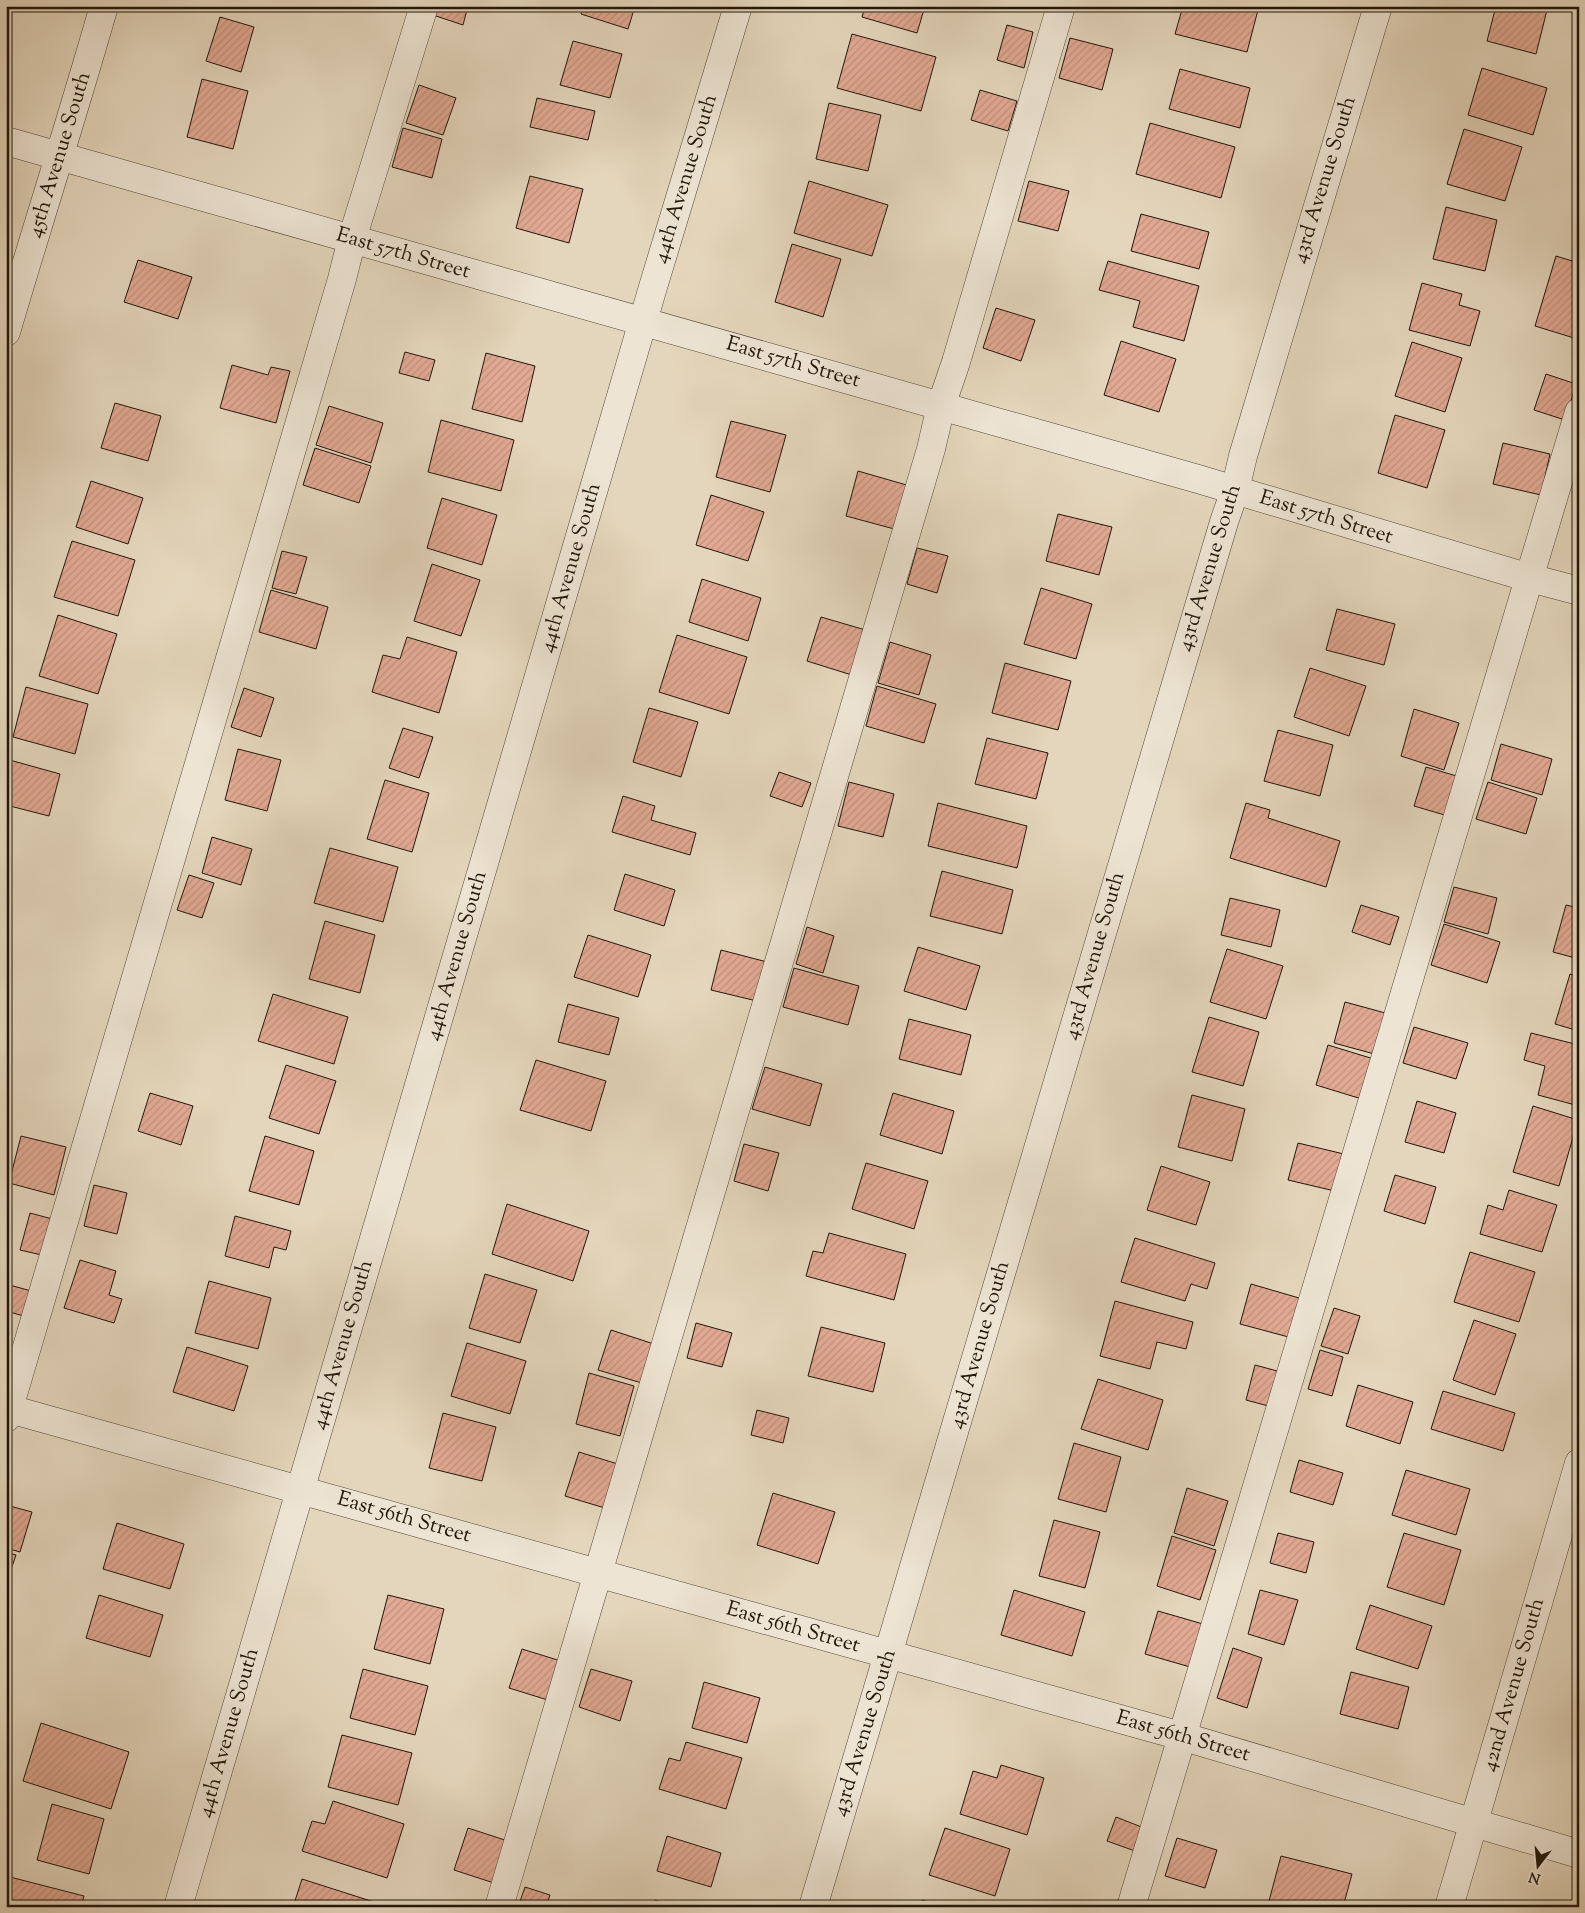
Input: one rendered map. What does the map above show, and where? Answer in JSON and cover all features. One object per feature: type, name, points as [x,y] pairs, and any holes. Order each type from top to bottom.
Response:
[{"type":"street","name":"45th Avenue South","points":[[6,332],[104,6]]},
{"type":"street","points":[[7,1412],[352,240],[424,6]]},
{"type":"street","name":"44th Avenue South","points":[[178,1907],[738,6]]},
{"type":"street","points":[[499,1907],[931,449],[941,406],[956,362],[1061,6]]},
{"type":"street","name":"43rd Avenue South","points":[[814,1907],[1378,6]]},
{"type":"street","name":"East 57th Street","points":[[6,141],[1198,478],[1579,591]]},
{"type":"street","points":[[1131,1907],[1579,412]]},
{"type":"street","name":"East 56th Street","points":[[7,1412],[301,1489],[1181,1736],[1579,1854]]},
{"type":"street","name":"42nd Avenue South","points":[[1449,1907],[1579,1463]]},
{"type":"building","points":[[436,6],[468,6],[463,25],[433,15]]},
{"type":"building","points":[[583,6],[635,6],[628,29],[581,14]]},
{"type":"building","points":[[865,6],[925,6],[917,33],[862,17]]},
{"type":"building","points":[[1183,6],[1259,6],[1247,52],[1175,34]]},
{"type":"building","points":[[1496,6],[1548,6],[1536,54],[1487,41]]},
{"type":"building","points":[[220,17],[254,27],[241,72],[206,61]]},
{"type":"building","points":[[1007,25],[1033,32],[1024,68],[997,60]]},
{"type":"building","points":[[852,34],[936,57],[921,111],[837,88]]},
{"type":"building","points":[[1070,38],[1113,49],[1102,90],[1059,78]]},
{"type":"building","points":[[573,41],[622,54],[610,98],[560,85]]},
{"type":"building","points":[[1482,68],[1547,88],[1533,135],[1468,115]]},
{"type":"building","points":[[1180,69],[1250,88],[1240,128],[1169,109]]},
{"type":"building","points":[[202,79],[248,91],[233,149],[187,137]]},
{"type":"building","points":[[419,85],[456,98],[443,135],[406,123]]},
{"type":"building","points":[[980,90],[1017,101],[1008,131],[971,120]]},
{"type":"building","points":[[537,98],[595,111],[588,140],[530,127]]},
{"type":"building","points":[[829,103],[881,115],[868,171],[816,159]]},
{"type":"building","points":[[1150,123],[1235,147],[1221,198],[1136,174]]},
{"type":"building","points":[[403,128],[442,139],[432,178],[392,167]]},
{"type":"building","points":[[1464,129],[1522,147],[1505,201],[1447,184]]},
{"type":"building","points":[[530,176],[583,189],[569,243],[516,228]]},
{"type":"building","points":[[809,181],[888,205],[872,256],[794,233]]},
{"type":"building","points":[[1029,181],[1069,191],[1058,231],[1018,221]]},
{"type":"building","points":[[1446,207],[1497,220],[1485,271],[1433,259]]},
{"type":"building","points":[[1141,214],[1209,232],[1199,269],[1131,251]]},
{"type":"building","points":[[792,244],[841,259],[823,317],[775,302]]},
{"type":"building","points":[[1556,256],[1579,263],[1579,321],[1574,338],[1535,326]]},
{"type":"building","points":[[138,260],[192,277],[178,319],[124,302]]},
{"type":"building","points":[[1108,261],[1199,286],[1184,341],[1133,327],[1140,301],[1099,290]]},
{"type":"building","points":[[1422,283],[1462,294],[1459,305],[1480,311],[1470,346],[1409,330]]},
{"type":"building","points":[[996,308],[1035,320],[1021,361],[983,348]]},
{"type":"building","points":[[1121,341],[1176,359],[1159,412],[1104,395]]},
{"type":"building","points":[[1412,342],[1462,358],[1445,412],[1395,396]]},
{"type":"building","points":[[405,352],[435,360],[429,381],[399,373]]},
{"type":"building","points":[[486,353],[535,366],[522,422],[472,409]]},
{"type":"building","points":[[232,365],[268,375],[271,367],[290,371],[276,423],[220,408]]},
{"type":"building","points":[[1546,374],[1576,384],[1565,420],[1534,410]]},
{"type":"building","points":[[115,403],[161,416],[148,461],[101,448]]},
{"type":"building","points":[[329,406],[383,423],[371,463],[316,445]]},
{"type":"building","points":[[1395,415],[1445,430],[1427,488],[1378,473]]},
{"type":"building","points":[[441,420],[514,440],[501,491],[428,472]]},
{"type":"building","points":[[731,421],[786,435],[770,492],[716,477]]},
{"type":"building","points":[[1503,443],[1550,454],[1541,495],[1493,484]]},
{"type":"building","points":[[315,448],[371,466],[359,503],[303,485]]},
{"type":"building","points":[[858,471],[910,486],[898,530],[846,516]]},
{"type":"building","points":[[91,481],[143,498],[128,544],[76,527]]},
{"type":"building","points":[[711,495],[764,512],[748,561],[696,545]]},
{"type":"building","points":[[442,498],[497,515],[482,565],[427,548]]},
{"type":"building","points":[[1058,514],[1112,527],[1099,575],[1046,561]]},
{"type":"building","points":[[72,541],[135,560],[118,616],[54,597]]},
{"type":"building","points":[[917,548],[948,556],[937,593],[907,584]]},
{"type":"building","points":[[282,551],[307,557],[296,594],[272,588]]},
{"type":"building","points":[[432,564],[480,580],[461,636],[414,621]]},
{"type":"building","points":[[702,579],[761,598],[748,641],[689,622]]},
{"type":"building","points":[[1041,588],[1092,604],[1076,659],[1024,644]]},
{"type":"building","points":[[271,590],[328,607],[316,649],[259,632]]},
{"type":"building","points":[[1337,609],[1395,624],[1384,665],[1326,650]]},
{"type":"building","points":[[58,615],[117,634],[98,694],[39,676]]},
{"type":"building","points":[[821,617],[869,631],[855,676],[807,661]]},
{"type":"building","points":[[677,635],[747,657],[729,714],[659,692]]},
{"type":"building","points":[[407,637],[457,652],[439,713],[372,692],[383,655],[400,659]]},
{"type":"building","points":[[890,642],[931,655],[919,695],[878,683]]},
{"type":"building","points":[[1005,663],[1071,681],[1058,730],[992,713]]},
{"type":"building","points":[[1310,668],[1366,686],[1349,736],[1294,717]]},
{"type":"building","points":[[877,686],[936,704],[924,743],[866,726]]},
{"type":"building","points":[[26,687],[88,704],[75,754],[13,737]]},
{"type":"building","points":[[244,688],[274,698],[261,737],[231,727]]},
{"type":"building","points":[[649,708],[698,722],[681,777],[633,762]]},
{"type":"building","points":[[1414,709],[1459,723],[1444,770],[1401,756]]},
{"type":"building","points":[[403,728],[433,737],[419,778],[389,768]]},
{"type":"building","points":[[1278,730],[1333,745],[1320,796],[1264,781]]},
{"type":"building","points":[[987,738],[1048,753],[1036,799],[975,784]]},
{"type":"building","points":[[1501,744],[1552,759],[1542,795],[1491,780]]},
{"type":"building","points":[[238,749],[281,760],[267,811],[225,800]]},
{"type":"building","points":[[6,759],[60,774],[49,816],[6,805]]},
{"type":"building","points":[[1426,767],[1460,777],[1448,816],[1414,806]]},
{"type":"building","points":[[779,772],[811,783],[802,807],[770,796]]},
{"type":"building","points":[[385,780],[429,793],[412,852],[367,839]]},
{"type":"building","points":[[849,782],[894,794],[883,837],[838,826]]},
{"type":"building","points":[[1488,782],[1537,798],[1526,834],[1476,819]]},
{"type":"building","points":[[623,796],[655,806],[651,820],[696,833],[690,855],[612,832]]},
{"type":"building","points":[[938,803],[1027,826],[1017,868],[928,846]]},
{"type":"building","points":[[1246,803],[1270,810],[1268,818],[1340,841],[1326,887],[1230,858]]},
{"type":"building","points":[[212,837],[252,849],[241,885],[202,873]]},
{"type":"building","points":[[330,848],[398,867],[383,922],[314,903]]},
{"type":"building","points":[[942,871],[1013,890],[1002,934],[930,916]]},
{"type":"building","points":[[625,874],[675,890],[664,926],[614,910]]},
{"type":"building","points":[[189,875],[214,883],[202,918],[177,910]]},
{"type":"building","points":[[1454,887],[1497,898],[1488,934],[1444,922]]},
{"type":"building","points":[[1230,898],[1280,910],[1271,947],[1221,935]]},
{"type":"building","points":[[1361,905],[1399,917],[1390,945],[1352,932]]},
{"type":"building","points":[[1566,905],[1579,908],[1579,959],[1553,952]]},
{"type":"building","points":[[325,921],[375,935],[360,993],[309,979]]},
{"type":"building","points":[[1444,924],[1500,942],[1487,983],[1431,965]]},
{"type":"building","points":[[807,927],[834,936],[823,973],[796,964]]},
{"type":"building","points":[[588,935],[651,955],[638,997],[574,977]]},
{"type":"building","points":[[918,947],[980,966],[966,1010],[904,991]]},
{"type":"building","points":[[1227,949],[1283,966],[1266,1019],[1210,1002]]},
{"type":"building","points":[[721,950],[771,963],[761,1002],[711,990]]},
{"type":"building","points":[[794,968],[859,986],[848,1025],[783,1007]]},
{"type":"building","points":[[1570,974],[1579,977],[1579,1031],[1555,1024]]},
{"type":"building","points":[[273,994],[348,1017],[334,1064],[258,1041]]},
{"type":"building","points":[[1345,1002],[1389,1014],[1378,1055],[1334,1043]]},
{"type":"building","points":[[568,1004],[619,1018],[609,1055],[558,1042]]},
{"type":"building","points":[[1209,1017],[1259,1032],[1243,1086],[1192,1072]]},
{"type":"building","points":[[909,1019],[971,1035],[961,1075],[899,1059]]},
{"type":"building","points":[[1414,1027],[1468,1043],[1456,1079],[1403,1063]]},
{"type":"building","points":[[1531,1033],[1579,1045],[1579,1106],[1538,1095],[1545,1066],[1524,1060]]},
{"type":"building","points":[[1328,1045],[1377,1060],[1365,1100],[1316,1085]]},
{"type":"building","points":[[536,1060],[606,1081],[591,1131],[520,1110]]},
{"type":"building","points":[[286,1065],[336,1081],[319,1134],[269,1118]]},
{"type":"building","points":[[765,1067],[822,1084],[810,1126],[752,1109]]},
{"type":"building","points":[[150,1093],[193,1106],[181,1145],[138,1131]]},
{"type":"building","points":[[893,1093],[954,1111],[942,1154],[880,1135]]},
{"type":"building","points":[[1192,1095],[1245,1109],[1232,1161],[1178,1147]]},
{"type":"building","points":[[1417,1101],[1456,1113],[1444,1153],[1405,1142]]},
{"type":"building","points":[[1533,1106],[1578,1120],[1559,1186],[1513,1172]]},
{"type":"building","points":[[21,1136],[66,1147],[54,1195],[9,1183]]},
{"type":"building","points":[[265,1136],[314,1151],[299,1205],[249,1191]]},
{"type":"building","points":[[1298,1143],[1348,1155],[1339,1192],[1288,1180]]},
{"type":"building","points":[[744,1144],[779,1153],[768,1191],[734,1181]]},
{"type":"building","points":[[866,1163],[928,1181],[914,1229],[852,1209]]},
{"type":"building","points":[[1161,1166],[1210,1182],[1196,1225],[1147,1210]]},
{"type":"building","points":[[1395,1175],[1436,1187],[1425,1224],[1384,1211]]},
{"type":"building","points":[[94,1185],[127,1193],[117,1234],[84,1226]]},
{"type":"building","points":[[1509,1190],[1557,1205],[1542,1252],[1480,1234],[1488,1205],[1503,1210]]},
{"type":"building","points":[[507,1204],[589,1231],[573,1281],[492,1254]]},
{"type":"building","points":[[30,1213],[56,1220],[46,1256],[20,1250]]},
{"type":"building","points":[[235,1216],[291,1231],[286,1250],[274,1247],[269,1268],[225,1256]]},
{"type":"building","points":[[829,1233],[906,1254],[894,1300],[806,1276],[813,1251],[823,1253]]},
{"type":"building","points":[[1135,1238],[1215,1263],[1207,1289],[1191,1284],[1185,1301],[1121,1282]]},
{"type":"building","points":[[1470,1252],[1535,1272],[1519,1322],[1454,1302]]},
{"type":"building","points":[[80,1260],[116,1271],[109,1295],[122,1299],[114,1323],[64,1308]]},
{"type":"building","points":[[485,1274],[537,1290],[520,1343],[469,1328]]},
{"type":"building","points":[[209,1281],[271,1298],[258,1349],[195,1333]]},
{"type":"building","points":[[6,1284],[35,1292],[27,1317],[6,1311]]},
{"type":"building","points":[[1251,1284],[1306,1300],[1296,1339],[1240,1324]]},
{"type":"building","points":[[1115,1301],[1193,1322],[1186,1349],[1157,1342],[1150,1369],[1100,1356]]},
{"type":"building","points":[[1334,1308],[1360,1316],[1348,1354],[1321,1346]]},
{"type":"building","points":[[1474,1320],[1516,1334],[1495,1395],[1453,1380]]},
{"type":"building","points":[[696,1323],[732,1333],[722,1367],[687,1358]]},
{"type":"building","points":[[821,1327],[885,1343],[873,1392],[808,1376]]},
{"type":"building","points":[[611,1330],[657,1345],[645,1384],[598,1370]]},
{"type":"building","points":[[467,1343],[526,1361],[510,1414],[451,1396]]},
{"type":"building","points":[[187,1347],[248,1366],[234,1411],[173,1392]]},
{"type":"building","points":[[1320,1350],[1343,1357],[1332,1396],[1308,1389]]},
{"type":"building","points":[[1255,1365],[1281,1372],[1272,1407],[1246,1400]]},
{"type":"building","points":[[589,1373],[634,1386],[620,1436],[576,1424]]},
{"type":"building","points":[[1098,1379],[1163,1400],[1148,1450],[1081,1429]]},
{"type":"building","points":[[1358,1385],[1413,1402],[1400,1444],[1346,1426]]},
{"type":"building","points":[[1443,1391],[1515,1413],[1503,1451],[1431,1429]]},
{"type":"building","points":[[757,1410],[789,1418],[783,1443],[751,1435]]},
{"type":"building","points":[[443,1413],[496,1427],[482,1481],[429,1468]]},
{"type":"building","points":[[1074,1443],[1121,1457],[1106,1512],[1058,1499]]},
{"type":"building","points":[[579,1452],[621,1465],[608,1509],[565,1496]]},
{"type":"building","points":[[1299,1460],[1343,1473],[1333,1505],[1290,1492]]},
{"type":"building","points":[[1406,1470],[1470,1489],[1456,1535],[1392,1515]]},
{"type":"building","points":[[1187,1488],[1228,1501],[1214,1546],[1174,1533]]},
{"type":"building","points":[[773,1493],[835,1512],[818,1564],[757,1545]]},
{"type":"building","points":[[6,1505],[32,1512],[20,1552],[6,1548]]},
{"type":"building","points":[[1054,1520],[1100,1532],[1085,1588],[1039,1576]]},
{"type":"building","points":[[117,1523],[184,1544],[170,1589],[103,1569]]},
{"type":"building","points":[[1278,1533],[1314,1542],[1306,1573],[1270,1563]]},
{"type":"building","points":[[1404,1533],[1461,1550],[1444,1605],[1387,1587]]},
{"type":"building","points":[[1172,1536],[1216,1550],[1200,1600],[1157,1586]]},
{"type":"building","points":[[6,1552],[16,1555],[6,1584]]},
{"type":"building","points":[[1014,1590],[1085,1612],[1072,1656],[1001,1635]]},
{"type":"building","points":[[1260,1590],[1298,1600],[1284,1645],[1248,1634]]},
{"type":"building","points":[[99,1595],[163,1615],[150,1657],[86,1638]]},
{"type":"building","points":[[388,1595],[444,1609],[430,1664],[374,1649]]},
{"type":"building","points":[[1370,1605],[1432,1626],[1418,1669],[1356,1649]]},
{"type":"building","points":[[1158,1611],[1210,1626],[1197,1669],[1145,1654]]},
{"type":"building","points":[[1233,1648],[1262,1658],[1247,1708],[1217,1698]]},
{"type":"building","points":[[522,1649],[564,1662],[551,1701],[509,1688]]},
{"type":"building","points":[[363,1669],[428,1686],[415,1735],[350,1718]]},
{"type":"building","points":[[591,1669],[632,1681],[620,1721],[579,1707]]},
{"type":"building","points":[[1351,1672],[1409,1687],[1398,1729],[1340,1714]]},
{"type":"building","points":[[704,1682],[760,1698],[747,1743],[692,1728]]},
{"type":"building","points":[[41,1723],[129,1752],[111,1809],[23,1781]]},
{"type":"building","points":[[342,1735],[412,1753],[398,1805],[328,1787]]},
{"type":"building","points":[[686,1742],[742,1758],[726,1809],[659,1789],[669,1758],[680,1761]]},
{"type":"building","points":[[1001,1765],[1044,1778],[1027,1835],[960,1814],[973,1771],[997,1778]]},
{"type":"building","points":[[333,1801],[404,1824],[387,1878],[302,1851],[312,1821],[325,1824]]},
{"type":"building","points":[[52,1804],[104,1819],[89,1874],[37,1860]]},
{"type":"building","points":[[1116,1817],[1144,1828],[1135,1851],[1107,1841]]},
{"type":"building","points":[[468,1828],[511,1842],[497,1884],[454,1870]]},
{"type":"building","points":[[945,1828],[1010,1849],[995,1896],[929,1875]]},
{"type":"building","points":[[667,1836],[721,1853],[711,1887],[657,1871]]},
{"type":"building","points":[[1177,1838],[1217,1850],[1205,1888],[1165,1876]]},
{"type":"building","points":[[1281,1856],[1352,1874],[1343,1907],[1293,1907],[1269,1901]]},
{"type":"building","points":[[6,1876],[84,1896],[81,1907],[6,1907]]},
{"type":"building","points":[[302,1879],[374,1902],[372,1907],[293,1907]]},
{"type":"building","points":[[525,1887],[550,1895],[546,1907],[518,1907]]},
{"type":"building","points":[[655,1900],[676,1907],[653,1907]]},
{"type":"building","points":[[922,1900],[950,1907],[920,1907]]}]
